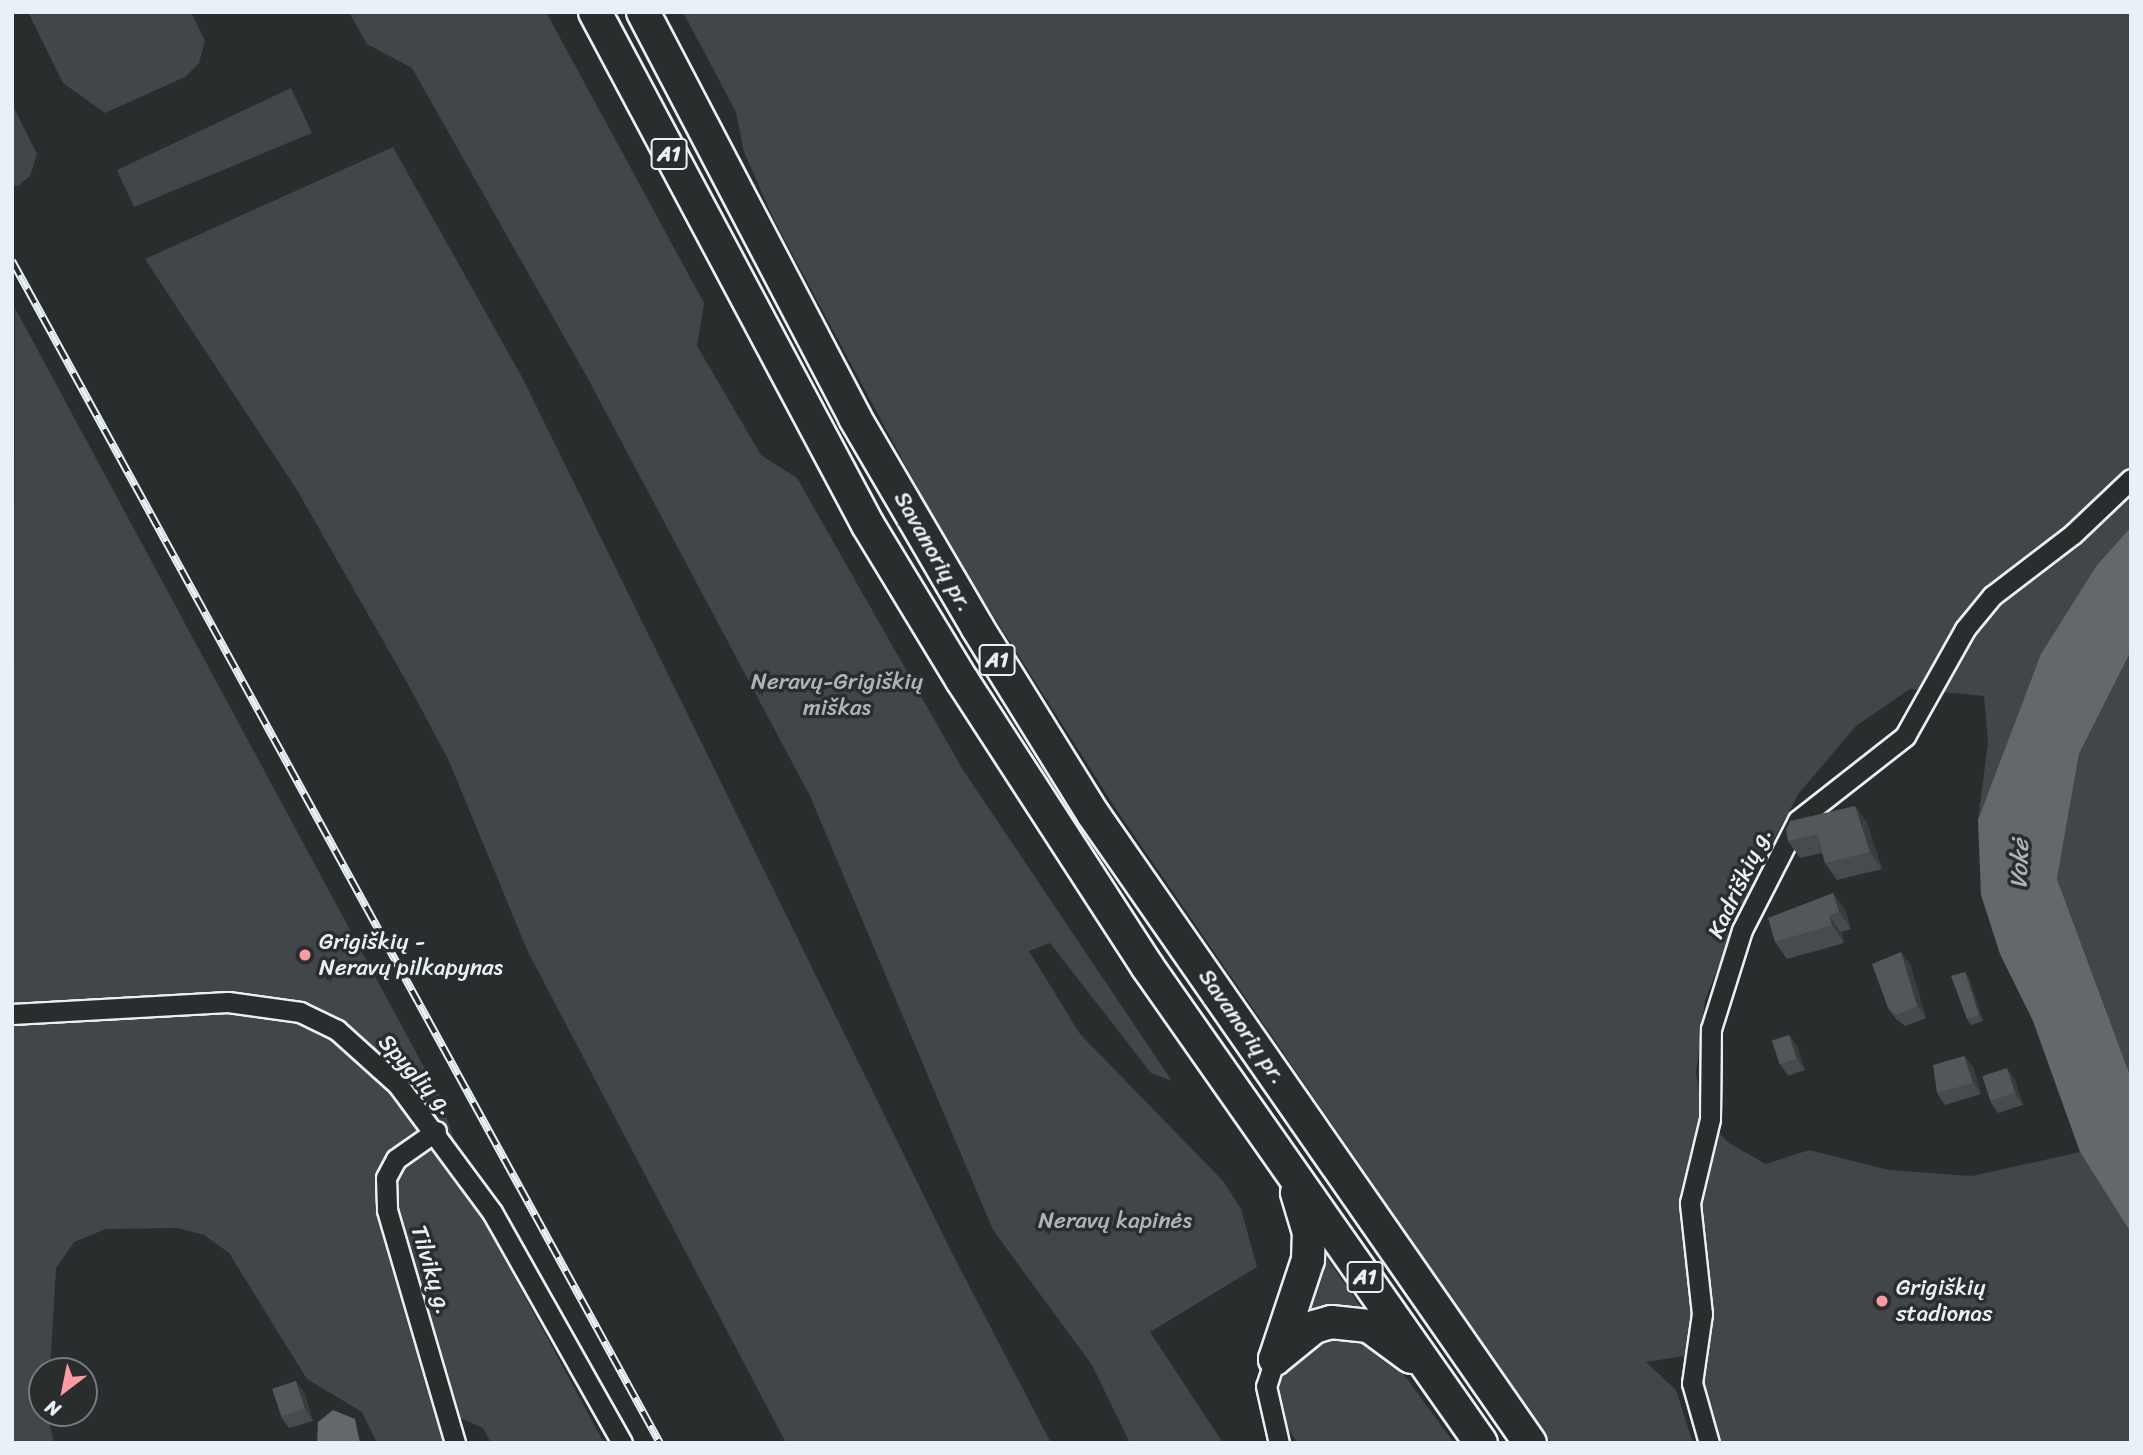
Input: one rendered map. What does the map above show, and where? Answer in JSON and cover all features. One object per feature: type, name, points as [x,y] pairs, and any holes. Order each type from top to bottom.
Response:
[{"type":"highway","name":"A1","points":[[595,12],[742,295],[868,525],[962,680],[1147,966],[1480,1443]]},
{"type":"highway","name":"Savanorių pr.","points":[[643,12],[855,418],[1093,814],[1530,1443]]},
{"type":"highway","points":[[663,12],[855,418]]},
{"type":"highway","points":[[1275,1359],[1308,1260],[1309,1233],[1287,1165]]},
{"type":"highway","points":[[1275,1359],[1314,1327],[1351,1322],[1369,1326],[1443,1388]]},
{"type":"street","name":"Kadriškių g.","points":[[1709,1443],[1692,1383],[1702,1314],[1690,1203],[1710,1119],[1711,1029],[1742,930],[1798,820],[1905,736],[1965,629],[1992,596],[2073,534],[2131,480]]},
{"type":"street","name":"Spyglių g.","points":[[12,1014],[228,1002],[300,1012],[337,1030],[372,1059],[436,1131],[492,1212],[622,1443]]},
{"type":"street","name":"Tilvikų g.","points":[[436,1131],[396,1159],[386,1178],[387,1210],[455,1443]]},
{"type":"street","points":[[1275,1359],[1266,1386],[1279,1443]]},
{"type":"green space","points":[[28,12],[191,12],[205,41],[199,63],[185,77],[105,113],[63,83]]},
{"type":"green space","points":[[349,12],[546,12],[704,303],[697,346],[761,455],[797,478],[963,770],[1172,1081],[1151,1073],[1050,943],[1029,951],[1080,1034],[1223,1181],[1241,1209],[1257,1267],[1150,1332],[1223,1443],[1130,1443],[1092,1365],[993,1230],[810,796],[587,377],[412,68],[367,44]]},
{"type":"green space","points":[[683,12],[2131,12],[2131,527],[2097,565],[2010,740],[1978,820],[1988,742],[1984,696],[1910,689],[1856,726],[1799,793],[1758,868],[1705,1000],[1696,1073],[1703,1117],[1729,1143],[1766,1164],[1809,1150],[1889,1170],[1972,1176],[2080,1152],[2131,1233],[2131,1443],[1717,1443],[1696,1362],[1684,1356],[1646,1362],[1676,1390],[1693,1443],[1551,1443],[1116,809],[947,543],[775,222],[744,152],[736,112]]},
{"type":"green space","points":[[291,88],[312,133],[134,207],[117,170]]},
{"type":"green space","points":[[12,104],[37,154],[30,176],[18,186],[12,185]]},
{"type":"green space","points":[[393,147],[523,379],[953,1255],[1051,1443],[786,1443],[528,952],[449,761],[409,686],[297,490],[145,259]]},
{"type":"green space","points":[[15,308],[439,1095],[478,1210],[604,1443],[491,1443],[483,1428],[460,1418],[442,1443],[377,1443],[362,1412],[307,1379],[229,1253],[204,1235],[178,1228],[106,1229],[74,1242],[56,1268],[51,1357],[28,1357],[28,1427],[50,1427],[54,1443],[12,1443]]},
{"type":"green space","points":[[2131,651],[2131,1078],[2057,879],[2079,754]]},
{"type":"green space","points":[[1319,1246],[1364,1312],[1306,1320],[1300,1306]]},
{"type":"green space","points":[[1338,1328],[1386,1350],[1454,1443],[1298,1443],[1279,1416],[1279,1385],[1291,1358]]},
{"type":"water","name":"Vokė","points":[[2131,527],[2131,651],[2079,754],[2057,879],[2131,1078],[2131,1233],[2080,1152],[2033,1021],[2000,954],[1981,895],[1978,820],[2041,654],[2097,565]]},
{"type":"water","points":[[333,1410],[355,1419],[360,1443],[317,1443],[318,1422]]},
{"type":"building","points":[[1855,806],[1870,852],[1825,863],[1818,834],[1788,841],[1786,830],[1790,821]]},
{"type":"building","points":[[1833,893],[1839,912],[1829,915],[1832,925],[1775,942],[1768,918]]},
{"type":"building","points":[[1901,952],[1917,1006],[1897,1015],[1888,1008],[1872,964]]},
{"type":"building","points":[[1965,972],[1979,1015],[1967,1019],[1951,976]]},
{"type":"building","points":[[1789,1035],[1797,1059],[1780,1064],[1772,1041]]},
{"type":"building","points":[[1964,1056],[1973,1083],[1937,1093],[1933,1065]]},
{"type":"building","points":[[2007,1068],[2015,1093],[1990,1101],[1982,1076]]},
{"type":"building","points":[[296,1381],[305,1409],[281,1416],[272,1389]]},
{"type":"railway","points":[[12,261],[660,1443]]},
{"type":"place","name":"Grigiškių - Neravų pilkapynas","points":[[305,955]]},
{"type":"place","name":"Grigiškių stadionas","points":[[1882,1301]]},
{"type":"park label","name":"Neravų-Grigiškių miškas","points":[[837,695]]},
{"type":"park label","name":"Neravų kapinės","points":[[1115,1221]]}]
